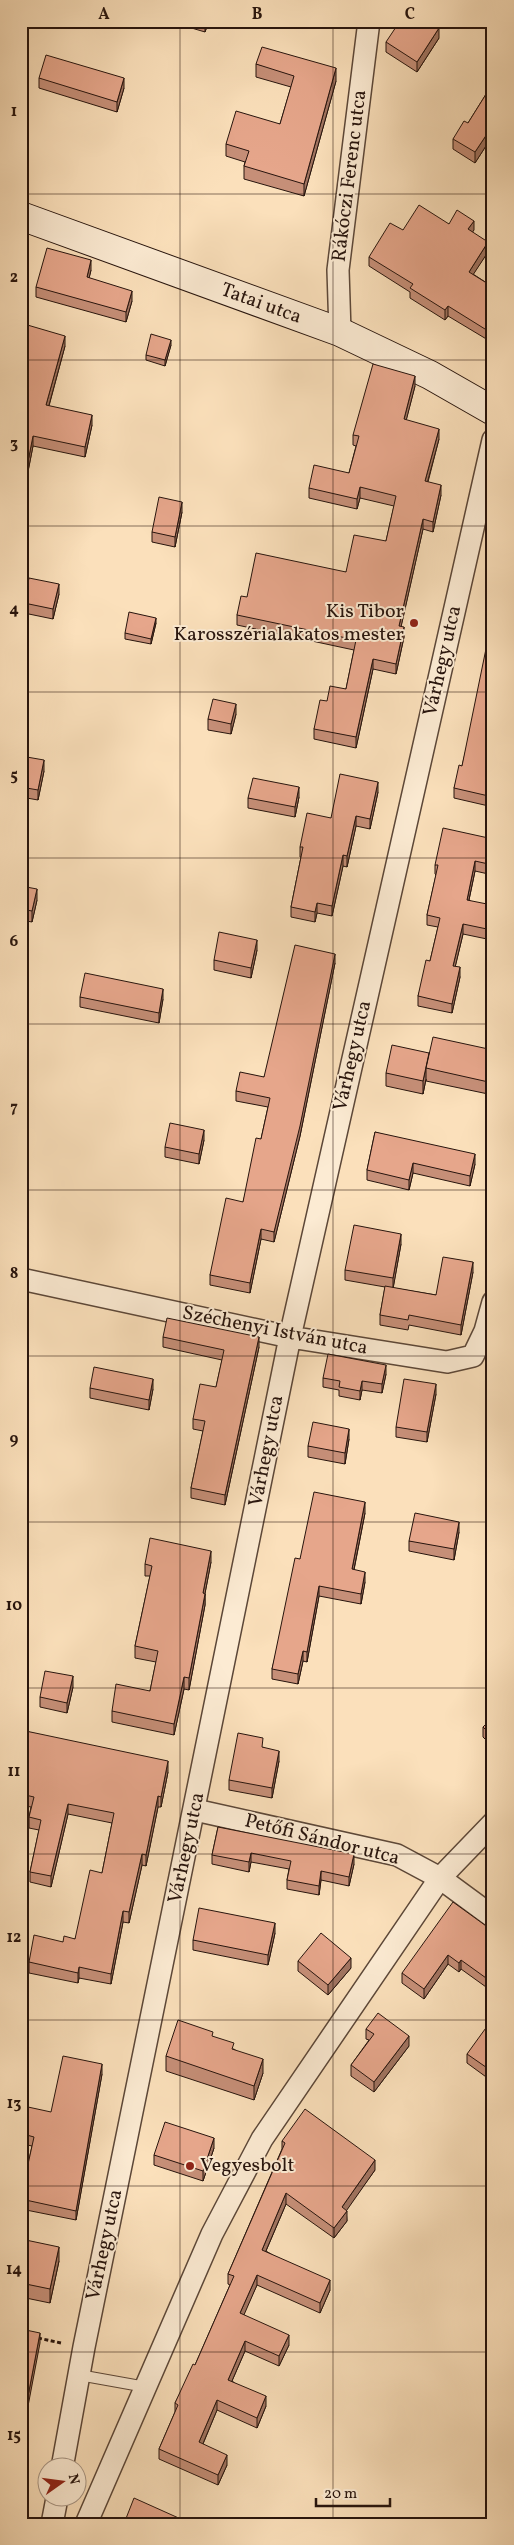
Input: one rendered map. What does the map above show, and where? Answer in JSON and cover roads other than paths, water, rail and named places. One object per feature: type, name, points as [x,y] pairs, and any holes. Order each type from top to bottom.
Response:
[{"type":"street","name":"Rákóczi Ferenc utca","points":[[340,332],[338,270],[369,21]]},
{"type":"street","name":"Tatai utca","points":[[21,216],[340,332],[430,374],[493,411]]},
{"type":"street","name":"Várhegy utca","points":[[64,2458],[84,2347],[290,1337],[493,440]]},
{"type":"street","name":"Széchenyi István utca","points":[[21,1279],[290,1337],[447,1362],[473,1356],[485,1331],[493,1302]]},
{"type":"street","name":"Petőfi Sándor utca","points":[[195,1810],[397,1855],[440,1878],[493,1916]]},
{"type":"street","points":[[86,2524],[212,2234],[262,2139],[440,1878],[493,1824]]},
{"type":"street","points":[[52,2524],[55,2508]]},
{"type":"lane","points":[[79,2375],[146,2387]]},
{"type":"place","name":"Kis Tibor Karosszérialakatos mester","points":[[414,623]]},
{"type":"place","name":"Vegyesbolt","points":[[190,2166]]}]
